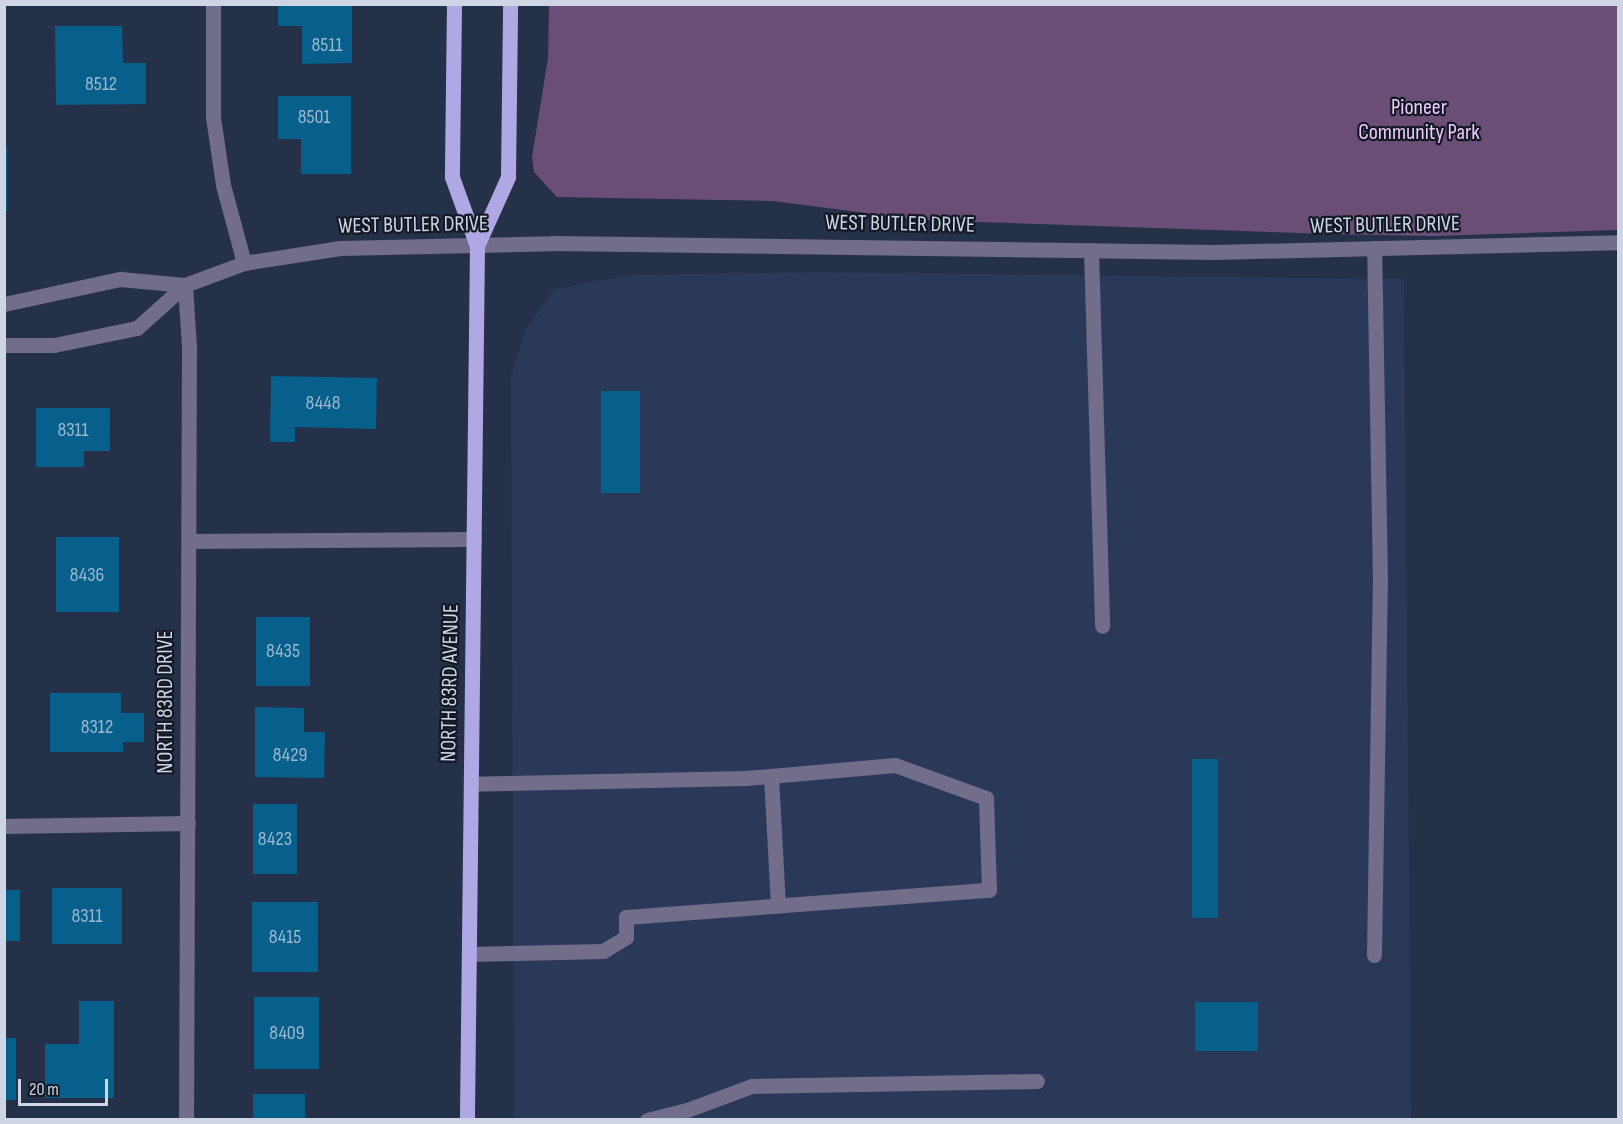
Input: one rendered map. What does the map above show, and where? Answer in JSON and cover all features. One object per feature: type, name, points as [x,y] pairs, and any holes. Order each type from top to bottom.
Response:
[{"type":"main road","name":"NORTH 83RD AVENUE","points":[[454,4],[452,177],[477,246],[467,1119]]},
{"type":"main road","name":"NORTH 83RD AVENUE","points":[[477,246],[508,177],[510,4]]},
{"type":"street","points":[[213,4],[213,117],[224,185],[244,263]]},
{"type":"street","name":"WEST BUTLER DRIVE","points":[[4,345],[54,345],[137,328],[185,285],[244,263],[340,248],[589,243],[1091,250],[1374,248],[1618,242]]},
{"type":"street","points":[[1374,248],[1380,583],[1374,955]]},
{"type":"street","points":[[1091,250],[1102,626]]},
{"type":"street","name":"WEST BUTLER DRIVE","points":[[4,304],[120,279],[185,285]]},
{"type":"street","name":"NORTH 83RD DRIVE","points":[[185,285],[189,541],[186,1119]]},
{"type":"street","points":[[189,541],[474,539]]},
{"type":"street","points":[[469,954],[603,951],[626,937],[626,917],[989,890],[986,798],[895,765],[771,776],[471,784]]},
{"type":"street","points":[[771,776],[778,906]]},
{"type":"street","points":[[4,826],[188,823]]},
{"type":"street","points":[[647,1119],[687,1110],[752,1086],[1037,1081]]},
{"type":"shaded area","points":[[813,272],[1404,279],[1411,1119],[514,1119],[511,376],[526,329],[554,289],[630,275]]},
{"type":"green space","name":"Pioneer Community Park","points":[[549,5],[1618,5],[1618,230],[1434,236],[1328,234],[920,220],[773,201],[557,197],[534,172],[532,157],[548,58]]},
{"type":"building","points":[[278,4],[352,4],[352,63],[302,64],[302,26],[278,26]]},
{"type":"building","points":[[55,26],[122,26],[123,63],[146,63],[146,104],[56,105]]},
{"type":"building","points":[[278,96],[351,96],[351,174],[301,174],[301,139],[278,139]]},
{"type":"building","points":[[4,146],[7,146],[7,211],[4,211]]},
{"type":"building","points":[[271,376],[377,378],[376,429],[295,427],[295,442],[270,442]]},
{"type":"building","points":[[601,391],[640,391],[640,493],[601,493]]},
{"type":"building","points":[[36,408],[110,408],[110,451],[84,451],[84,467],[36,467]]},
{"type":"building","points":[[56,537],[119,537],[119,612],[56,612]]},
{"type":"building","points":[[256,617],[310,617],[310,686],[256,686]]},
{"type":"building","points":[[50,693],[121,693],[121,713],[144,713],[144,742],[123,742],[123,752],[50,752]]},
{"type":"building","points":[[255,707],[304,708],[304,732],[325,732],[324,778],[255,777]]},
{"type":"building","points":[[1192,759],[1218,759],[1218,918],[1192,918]]},
{"type":"building","points":[[253,804],[297,804],[297,874],[253,874]]},
{"type":"building","points":[[52,888],[122,888],[122,944],[52,944]]},
{"type":"building","points":[[4,890],[20,890],[20,941],[4,941]]},
{"type":"building","points":[[252,902],[318,902],[318,972],[252,972]]},
{"type":"building","points":[[254,997],[319,997],[319,1069],[254,1069]]},
{"type":"building","points":[[79,1001],[114,1001],[114,1098],[45,1098],[45,1044],[79,1044]]},
{"type":"building","points":[[1195,1002],[1258,1002],[1258,1051],[1195,1051]]},
{"type":"building","points":[[4,1038],[16,1038],[16,1100],[4,1100]]},
{"type":"building","points":[[253,1094],[305,1094],[305,1120],[253,1120]]}]
